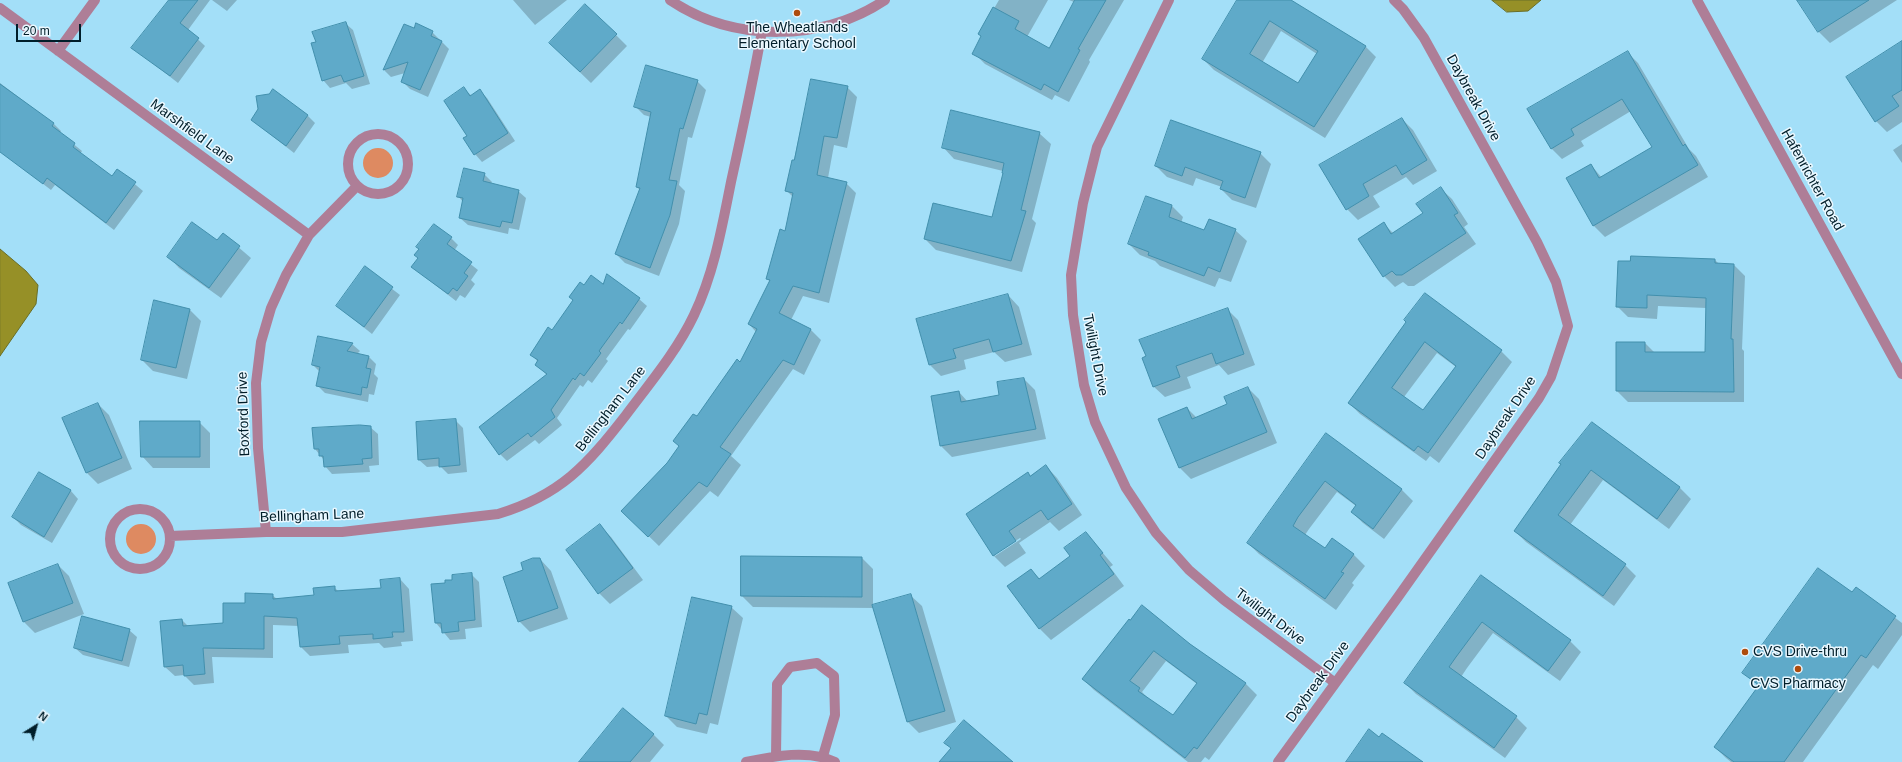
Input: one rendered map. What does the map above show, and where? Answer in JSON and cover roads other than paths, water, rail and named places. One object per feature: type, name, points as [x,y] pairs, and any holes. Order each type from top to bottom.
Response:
[{"type":"street","points":[[58,51],[95,0]]},
{"type":"street","points":[[670,0],[685,10],[714,22],[762,31],[784,33],[820,28],[844,21],[885,0]]},
{"type":"street","name":"Twilight Drive","points":[[1169,0],[1097,147],[1083,203],[1071,275],[1073,316],[1084,385],[1095,422],[1126,488],[1156,533],[1189,570],[1224,600],[1334,682]]},
{"type":"street","name":"Daybreak Drive","points":[[1278,762],[1334,682],[1398,597],[1539,398],[1551,377],[1568,326],[1556,282],[1537,242],[1424,38],[1403,9],[1394,0]]},
{"type":"street","name":"Hafenrichter Road","points":[[1697,0],[1902,374]]},
{"type":"street","name":"Marshfield Lane","points":[[0,8],[309,235]]},
{"type":"street","name":"Bellingham Lane","points":[[170,536],[266,532],[342,532],[498,514],[519,508],[542,496],[573,476],[586,464],[637,401],[679,342],[694,316],[706,288],[726,209],[762,31]]},
{"type":"street","points":[[371,134],[378,134],[386,135],[399,142],[408,161],[406,176],[397,187],[391,191],[377,194],[369,193],[357,186],[349,174],[347,167],[350,152],[358,140],[371,134]]},
{"type":"street","name":"Boxford Drive","points":[[266,532],[258,448],[257,368],[261,342],[271,308],[286,275],[309,235],[357,186]]},
{"type":"street","points":[[137,509],[149,510],[159,516],[167,525],[170,536],[169,548],[164,559],[154,566],[143,569],[131,569],[121,563],[113,554],[110,542],[111,531],[117,520],[126,512],[137,509]]},
{"type":"street","points":[[776,756],[777,684],[790,667],[817,663],[834,676],[835,715],[823,756]]},
{"type":"street","points":[[746,762],[776,756],[823,756],[835,762]]},
{"type":"place","name":"The Wheatlands Elementary School","points":[[797,13]]},
{"type":"place","name":"CVS Drive-thru","points":[[1745,652]]},
{"type":"place","name":"CVS Pharmacy","points":[[1798,669]]}]
